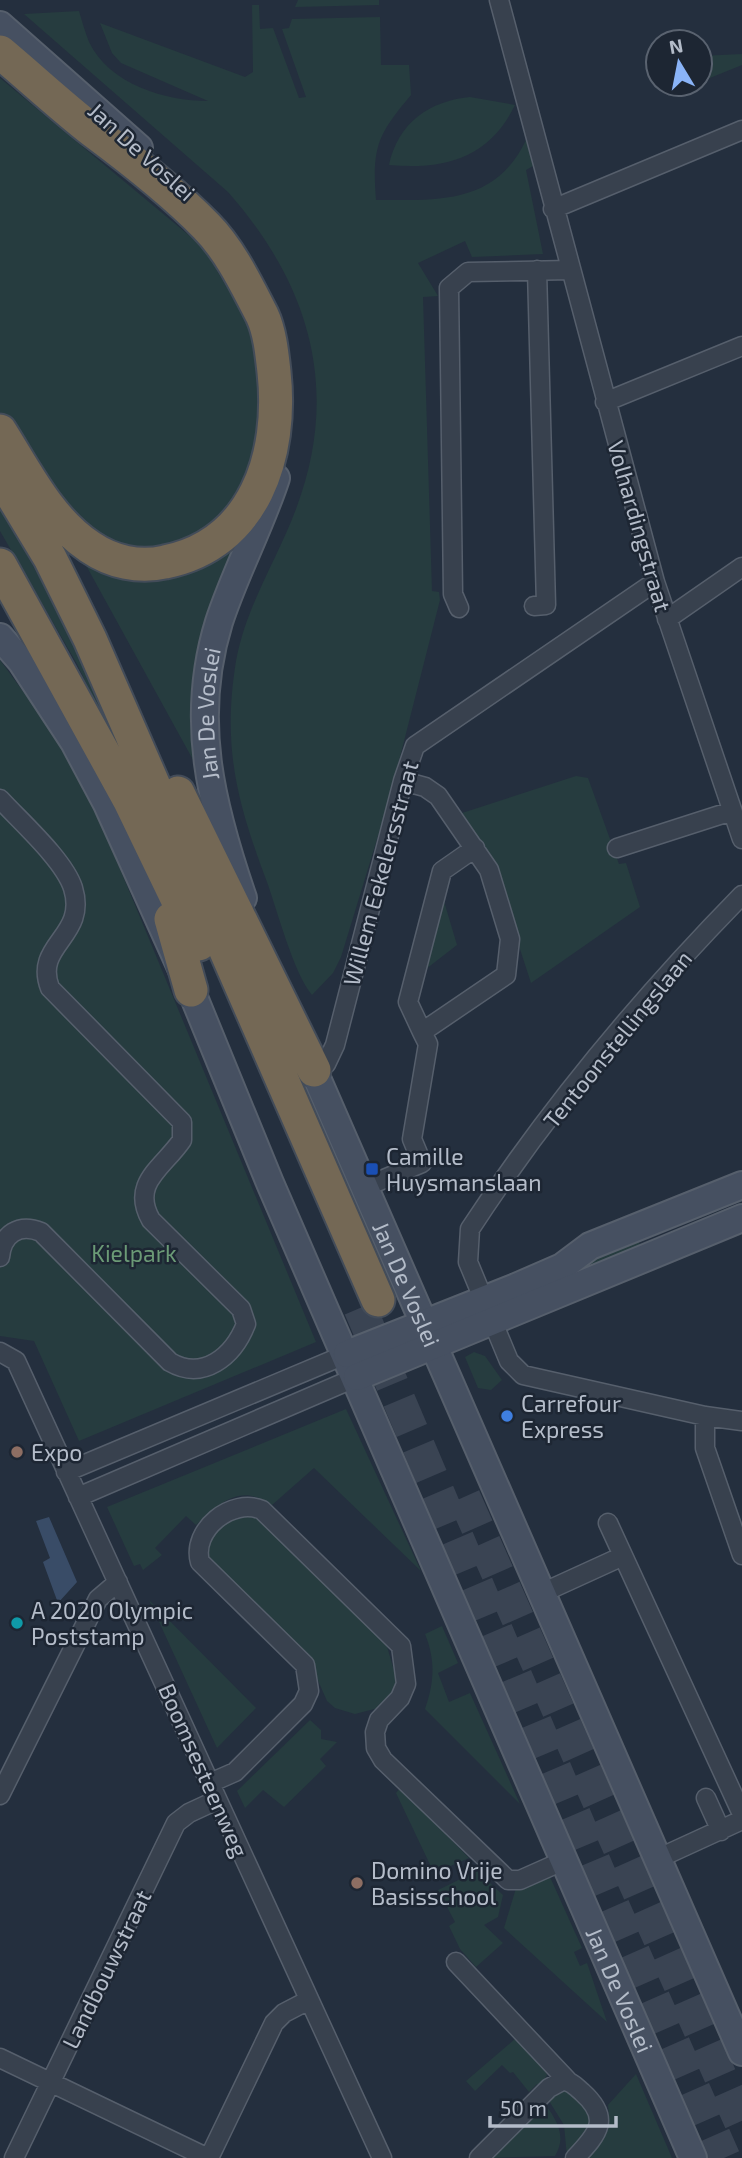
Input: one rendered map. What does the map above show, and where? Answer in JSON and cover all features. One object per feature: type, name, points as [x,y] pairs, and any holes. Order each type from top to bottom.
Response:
[{"type":"highway","points":[[0,52],[93,131],[122,150],[217,239],[264,319],[276,396],[266,467],[258,492],[243,517],[221,539],[190,557],[156,564],[123,563],[92,549],[65,528],[0,431]]},
{"type":"highway","points":[[0,475],[50,558],[90,639],[369,1304],[130,801],[0,565]]},
{"type":"highway","points":[[90,639],[133,710],[213,859],[314,1070]]},
{"type":"highway","points":[[130,801],[184,957],[191,990]]},
{"type":"main road","name":"Jan De Voslei","points":[[0,26],[226,225],[275,307],[288,386],[288,421],[282,458],[268,503],[219,624],[207,676],[204,730],[210,791],[225,845],[267,967],[657,1858],[733,2009],[742,2052]]},
{"type":"main road","name":"Jan De Voslei","points":[[0,637],[21,661],[79,752],[107,804],[191,990],[271,1183],[693,2158]]},
{"type":"main road","points":[[488,1310],[562,1267],[590,1246],[742,1185]]},
{"type":"main road","points":[[352,1366],[488,1310],[742,1218]]},
{"type":"street","name":"Volhardingstraat","points":[[499,0],[654,582],[742,839]]},
{"type":"street","points":[[553,209],[742,130]]},
{"type":"street","points":[[534,606],[546,606],[537,270]]},
{"type":"street","points":[[459,608],[453,594],[449,288],[468,272],[570,270]]},
{"type":"street","points":[[605,402],[742,346]]},
{"type":"street","points":[[667,619],[742,567]]},
{"type":"street","name":"Willem Eekelersstraat","points":[[314,1070],[326,1065],[335,1045],[410,754],[419,741],[654,582]]},
{"type":"street","points":[[403,781],[425,787],[438,796],[475,848],[489,870],[510,939],[506,975],[422,1032]]},
{"type":"street","points":[[0,799],[60,866],[74,890],[73,921],[67,934],[46,962],[46,976],[50,988],[182,1122],[182,1140],[145,1186],[143,1207],[150,1220],[241,1309],[246,1324],[240,1338],[213,1365],[190,1371],[170,1362],[41,1232],[29,1227],[8,1234],[1,1245],[0,1257]]},
{"type":"street","points":[[617,848],[732,811]]},
{"type":"street","points":[[365,1187],[422,1163],[412,1139],[428,1044],[408,1002],[442,871],[475,848]]},
{"type":"street","name":"Tentoonstellingslaan","points":[[742,895],[614,1038],[470,1230],[466,1250],[468,1262],[509,1361],[523,1375],[705,1416],[742,1421]]},
{"type":"street","points":[[0,1336],[3,1353]]},
{"type":"street","name":"Boomsesteenweg","points":[[3,1353],[16,1360],[382,2158]]},
{"type":"street","points":[[66,1472],[352,1366]]},
{"type":"street","points":[[78,1497],[352,1366]]},
{"type":"street","points":[[705,1416],[705,1448],[742,1555]]},
{"type":"street","points":[[213,1791],[303,1704],[309,1691],[305,1665],[200,1562],[196,1549],[200,1537],[230,1510],[252,1505],[262,1510],[401,1646],[406,1684],[400,1698],[379,1720],[375,1732],[376,1748],[383,1760],[508,1880],[520,1880],[565,1860]]},
{"type":"street","points":[[608,1523],[742,1814]]},
{"type":"street","points":[[542,1593],[623,1556]]},
{"type":"street","points":[[0,1795],[98,1599],[118,1582]]},
{"type":"street","name":"Landbouwstraat","points":[[15,2158],[176,1823],[213,1791]]},
{"type":"street","points":[[706,1798],[721,1831]]},
{"type":"street","points":[[657,1858],[742,1820]]},
{"type":"street","points":[[456,1962],[568,2081],[593,2102],[599,2113],[600,2125],[594,2137],[575,2158]]},
{"type":"street","points":[[0,2057],[208,2158],[274,2023],[284,2013],[309,2000]]},
{"type":"street","points":[[479,2158],[548,2088],[556,2082],[568,2081]]},
{"type":"green space","points":[[298,0],[379,0],[379,5],[295,7]]},
{"type":"green space","points":[[252,5],[259,5],[260,29],[273,28],[299,98],[306,97],[282,29],[289,28],[292,19],[380,17],[381,65],[409,65],[411,95],[391,121],[379,143],[375,167],[376,200],[443,198],[481,188],[498,177],[513,161],[526,140],[533,166],[526,170],[543,254],[472,257],[465,241],[418,263],[438,296],[423,297],[432,591],[439,592],[440,600],[389,800],[341,957],[333,973],[312,995],[292,957],[240,800],[231,721],[236,661],[247,621],[296,509],[309,465],[316,422],[316,381],[310,341],[280,264],[256,227],[228,192],[24,14],[79,11],[89,42],[98,57],[124,79],[174,98],[208,101],[121,63],[112,53],[100,23],[245,77],[253,72]]},
{"type":"green space","points":[[742,54],[742,65],[714,76],[714,55]]},
{"type":"green space","points":[[0,78],[203,247],[251,328],[263,420],[239,503],[174,550],[113,546],[67,512],[0,412]]},
{"type":"green space","points":[[470,97],[515,105],[492,138],[462,157],[428,165],[389,165],[400,137],[418,117],[441,103]]},
{"type":"green space","points":[[0,506],[64,622],[119,735],[111,736],[77,664],[0,531]]},
{"type":"green space","points":[[245,532],[197,767],[82,558],[132,577]]},
{"type":"green space","name":"Kielpark","points":[[0,660],[77,765],[316,1342],[79,1441],[34,1341],[0,1336]]},
{"type":"green space","points":[[576,776],[588,778],[619,864],[626,863],[640,907],[531,983],[489,854],[462,813]]},
{"type":"green space","points":[[443,898],[457,945],[426,969],[424,968]]},
{"type":"green space","points":[[637,1238],[643,1252],[527,1300],[596,1256]]},
{"type":"green space","points":[[474,1352],[485,1356],[502,1380],[491,1390],[478,1388],[465,1357]]},
{"type":"green space","points":[[346,1409],[421,1571],[314,1468],[272,1505],[250,1496],[240,1496],[223,1503],[196,1525],[186,1516],[155,1548],[162,1555],[143,1570],[140,1564],[134,1566],[107,1507]]},
{"type":"green space","points":[[238,1513],[254,1515],[386,1643],[397,1681],[391,1698],[382,1707],[355,1714],[335,1708],[327,1701],[312,1667],[202,1559],[200,1546]]},
{"type":"green space","points":[[149,1600],[256,1708],[217,1748]]},
{"type":"green space","points":[[442,1626],[458,1663],[438,1673],[449,1702],[470,1693],[520,1804],[425,1709],[432,1672],[431,1653],[425,1634]]},
{"type":"green space","points":[[310,1720],[321,1730],[321,1739],[337,1742],[320,1759],[326,1766],[284,1807],[263,1790],[245,1808],[237,1791]]},
{"type":"green space","points":[[400,1788],[469,1858],[434,1873],[396,1793]]},
{"type":"green space","points":[[477,1871],[503,1895],[498,1917],[484,1925],[503,1943],[476,1967],[460,1949],[449,1926],[455,1922],[438,1890]]},
{"type":"green space","points":[[541,1877],[550,1877],[582,1948],[574,1952],[580,1966],[587,1963],[607,2022],[504,1928],[516,1888]]},
{"type":"green space","points":[[516,2038],[543,2062],[547,2075],[540,2087],[537,2084],[529,2092],[513,2072],[510,2073],[502,2065],[475,2091],[466,2081]]},
{"type":"green space","points":[[636,2074],[672,2158],[589,2158],[605,2134],[608,2105]]},
{"type":"green space","points":[[567,2089],[586,2104],[593,2124],[567,2157],[564,2125],[546,2096]]},
{"type":"green space","points":[[543,2101],[560,2134],[559,2148],[555,2156],[485,2158]]},
{"type":"water","points":[[49,1517],[77,1582],[58,1603],[43,1562],[50,1558],[36,1521]]},
{"type":"tunnel","points":[[360,1308],[610,1899],[724,2158]]},
{"type":"tunnel","points":[[464,1497],[742,2125]]},
{"type":"place","name":"Camille Huysmanslaan","points":[[372,1169]]},
{"type":"place","name":"Carrefour Express","points":[[507,1416]]},
{"type":"place","name":"Expo","points":[[17,1452]]},
{"type":"place","name":"A 2020 Olympic Poststamp","points":[[17,1623]]},
{"type":"place","name":"Domino Vrije Basisschool","points":[[357,1883]]}]
